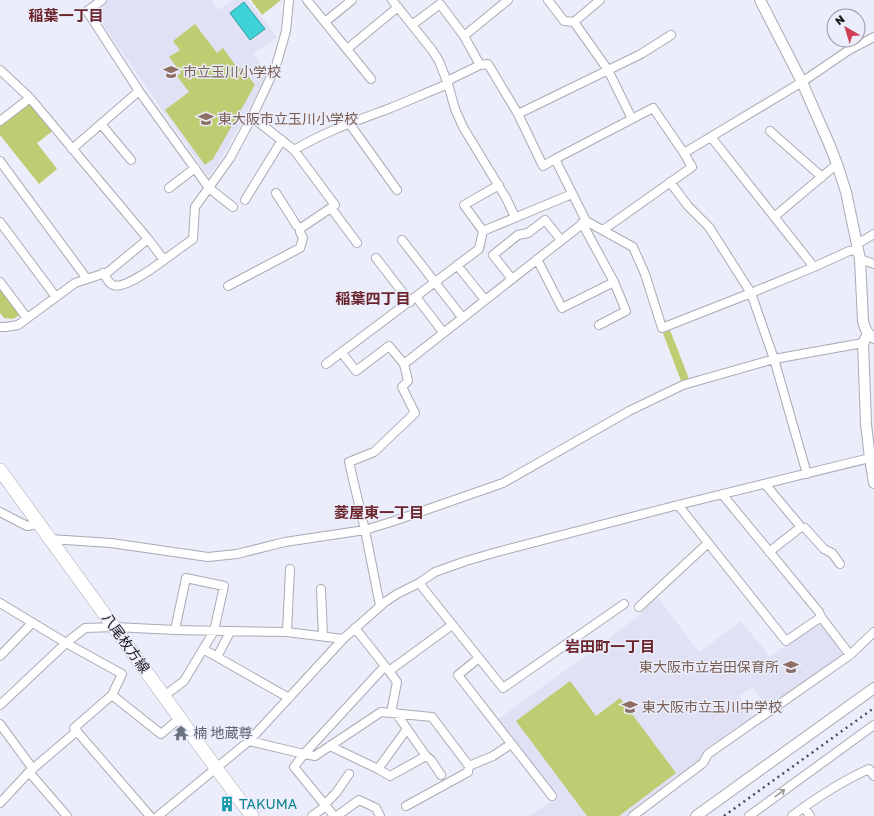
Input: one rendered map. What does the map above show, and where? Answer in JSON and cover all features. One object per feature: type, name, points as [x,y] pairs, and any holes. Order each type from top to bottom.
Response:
[{"type":"main road","name":"八尾枚方線","points":[[0,470],[252,816]]},
{"type":"street","points":[[102,0],[87,11],[139,90],[209,188],[233,206]]},
{"type":"street","points":[[103,273],[112,285],[117,286],[138,278],[192,239],[195,207],[230,158],[252,117],[276,66],[286,31],[289,0]]},
{"type":"street","points":[[307,0],[371,79]]},
{"type":"street","points":[[325,22],[352,0]]},
{"type":"street","points":[[392,0],[439,61],[448,83],[454,108],[464,128],[499,185],[515,218]]},
{"type":"street","points":[[464,36],[508,0]]},
{"type":"street","points":[[548,0],[564,21],[574,22],[600,0]]},
{"type":"street","points":[[760,0],[802,82],[830,146],[846,192],[859,251],[863,321],[868,339],[866,424],[872,457],[874,483]]},
{"type":"street","points":[[412,25],[440,4],[464,36],[480,66]]},
{"type":"street","points":[[347,49],[398,8]]},
{"type":"street","points":[[574,22],[608,70],[632,119]]},
{"type":"street","points":[[518,114],[641,54],[671,35]]},
{"type":"street","points":[[684,154],[802,82],[849,50],[874,37]]},
{"type":"street","points":[[294,150],[305,143],[349,123],[448,83],[480,66],[488,64],[518,114],[543,166],[653,108],[692,167],[603,230]]},
{"type":"street","points":[[0,70],[30,98],[164,260]]},
{"type":"street","points":[[72,149],[139,90]]},
{"type":"street","points":[[0,121],[30,98]]},
{"type":"street","points":[[228,286],[300,248],[303,238],[300,232],[302,228],[335,205],[294,150],[252,117]]},
{"type":"street","points":[[349,123],[397,190]]},
{"type":"street","points":[[101,124],[131,160]]},
{"type":"street","points":[[770,131],[822,177]]},
{"type":"street","points":[[711,137],[814,267]]},
{"type":"street","points":[[245,200],[282,140]]},
{"type":"street","points":[[555,159],[614,282],[626,311],[599,325]]},
{"type":"street","points":[[0,161],[87,279]]},
{"type":"street","points":[[774,217],[837,164]]},
{"type":"street","points":[[169,188],[195,168]]},
{"type":"street","points":[[670,182],[688,206],[709,228],[751,293],[774,359],[807,474]]},
{"type":"street","points":[[326,364],[479,249],[483,231],[464,206],[499,185]]},
{"type":"street","points":[[276,193],[297,226],[302,228]]},
{"type":"street","points":[[483,231],[572,194]]},
{"type":"street","points":[[331,208],[357,243]]},
{"type":"street","points":[[512,279],[493,255],[518,235],[528,233],[545,220],[561,240]]},
{"type":"street","points":[[0,222],[56,297]]},
{"type":"street","points":[[584,222],[603,230],[633,247],[645,274],[662,328],[751,293],[849,251],[859,251],[874,264]]},
{"type":"street","points":[[404,364],[584,222]]},
{"type":"street","points":[[859,251],[874,234]]},
{"type":"street","points":[[0,327],[18,325],[75,283],[108,272],[148,240]]},
{"type":"street","points":[[402,240],[462,318]]},
{"type":"street","points":[[376,258],[443,332]]},
{"type":"street","points":[[537,259],[562,308],[614,282]]},
{"type":"street","points":[[457,265],[485,300]]},
{"type":"street","points":[[0,282],[27,318]]},
{"type":"street","points":[[50,538],[111,543],[208,557],[237,554],[285,542],[365,530],[503,483],[629,411],[683,385],[774,359],[868,339]]},
{"type":"street","points":[[342,353],[356,371],[389,346],[404,364],[408,380],[402,387],[415,414],[374,452],[349,462],[365,530],[380,606]]},
{"type":"street","points":[[158,816],[249,741],[343,639],[355,628],[380,606],[397,594],[419,583],[435,572],[497,552],[872,457]]},
{"type":"street","points":[[765,484],[800,527],[805,528],[824,549],[832,553],[840,564]]},
{"type":"street","points":[[722,494],[819,612],[821,617],[850,654]]},
{"type":"street","points":[[678,505],[786,641],[821,617]]},
{"type":"street","points":[[0,512],[27,526],[33,525],[37,521]]},
{"type":"street","points":[[769,552],[800,527]]},
{"type":"street","points":[[639,607],[708,543]]},
{"type":"street","points":[[287,632],[290,569]]},
{"type":"street","points":[[164,696],[184,681],[214,631],[224,586],[186,578],[175,630]]},
{"type":"street","points":[[419,583],[503,688],[624,604]]},
{"type":"street","points":[[321,589],[323,636]]},
{"type":"street","points":[[0,604],[122,674],[112,695],[74,728],[150,816]]},
{"type":"street","points":[[0,656],[32,623]]},
{"type":"street","points":[[334,816],[294,767],[304,754],[387,668],[452,625]]},
{"type":"street","points":[[0,705],[66,643],[85,628],[114,627],[230,632],[287,632],[343,639]]},
{"type":"street","points":[[355,628],[397,682],[394,713],[441,775]]},
{"type":"street","points":[[218,657],[230,632]]},
{"type":"street","points":[[633,816],[703,763],[708,754],[850,654],[874,632]]},
{"type":"street","points":[[203,649],[289,698]]},
{"type":"street","points":[[479,658],[458,676],[552,796]]},
{"type":"street","points":[[696,816],[874,688]]},
{"type":"street","points":[[112,695],[161,734],[180,718]]},
{"type":"street","points":[[249,741],[315,756],[381,712],[432,717],[469,766],[468,772],[406,806]]},
{"type":"street","points":[[0,724],[31,770],[67,816]]},
{"type":"street","points":[[749,816],[874,725]]},
{"type":"street","points":[[378,769],[407,729]]},
{"type":"street","points":[[0,803],[31,770],[76,731]]},
{"type":"street","points":[[330,746],[390,776],[426,756]]},
{"type":"street","points":[[469,766],[493,756],[508,746]]},
{"type":"street","points":[[792,816],[830,790],[861,772],[869,769],[874,776]]},
{"type":"street","points":[[312,816],[336,793],[349,774]]},
{"type":"street","points":[[337,816],[359,800],[376,808],[380,816]]},
{"type":"street","points":[[804,808],[810,816]]},
{"type":"shaded area","name":"東大阪市立玉川小学校","points":[[106,0],[211,0],[219,10],[232,0],[248,0],[277,37],[253,54],[268,74],[219,163],[208,176],[93,10]]},
{"type":"shaded area","name":"東大阪市立玉川中学校","points":[[657,596],[699,652],[741,621],[770,657],[817,622],[821,622],[843,654],[768,708],[752,687],[739,696],[754,718],[747,724],[738,726],[705,750],[700,761],[629,816],[529,816],[557,799],[515,746],[515,740],[497,720],[638,617]]},
{"type":"green space","points":[[251,0],[281,0],[262,15]]},
{"type":"green space","points":[[195,24],[217,53],[223,48],[238,69],[241,67],[255,85],[213,159],[205,165],[165,110],[189,92],[177,76],[181,73],[169,57],[180,50],[173,41]]},
{"type":"green space","points":[[29,100],[54,130],[37,143],[57,169],[39,184],[0,135],[0,123]]},
{"type":"green space","points":[[0,289],[20,315],[13,319],[4,318],[0,313]]},
{"type":"green space","points":[[670,330],[689,379],[681,381],[663,333]]},
{"type":"green space","points":[[570,681],[596,716],[620,698],[676,773],[619,816],[587,816],[516,721]]},
{"type":"water","points":[[244,2],[265,29],[250,40],[230,13]]},
{"type":"railway","points":[[724,816],[874,708]]},
{"type":"place","name":"市立玉川小学校","points":[[171,72]]},
{"type":"place","name":"東大阪市立玉川小学校","points":[[206,119]]},
{"type":"place","name":"東大阪市立岩田保育所","points":[[791,667]]},
{"type":"place","name":"東大阪市立玉川中学校","points":[[630,707]]},
{"type":"place","name":"楠 地蔵尊","points":[[181,733]]},
{"type":"place","name":"TAKUMA","points":[[227,804]]},
{"type":"district","name":"稲葉一丁目","points":[[66,16]]},
{"type":"district","name":"稲葉四丁目","points":[[373,299]]},
{"type":"district","name":"菱屋東一丁目","points":[[379,513]]},
{"type":"district","name":"岩田町一丁目","points":[[610,647]]}]
